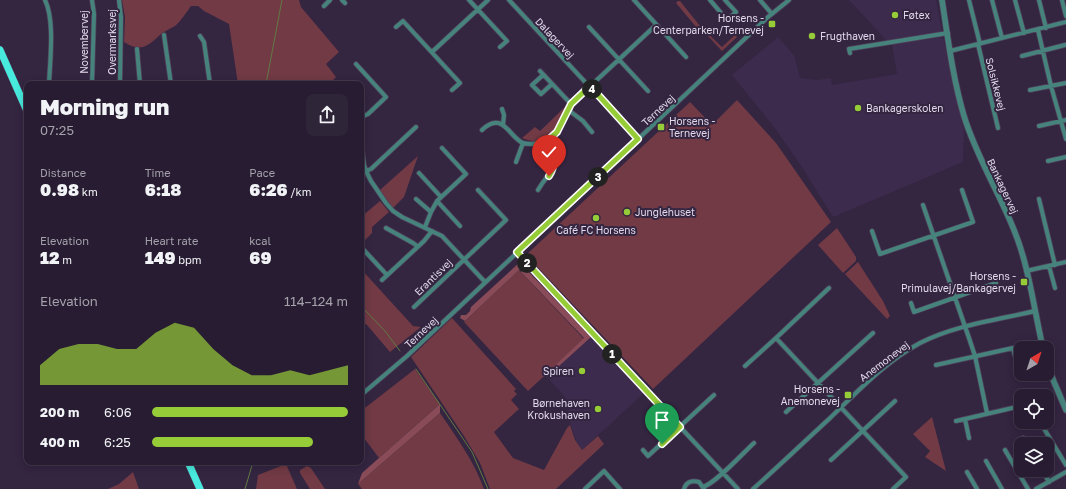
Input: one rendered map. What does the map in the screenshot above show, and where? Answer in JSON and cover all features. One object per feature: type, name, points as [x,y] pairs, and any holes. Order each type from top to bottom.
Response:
[{"type":"highway","points":[[0,50],[24,104]]},
{"type":"highway","points":[[189,465],[200,489]]},
{"type":"street","points":[[45,0],[50,14],[51,24],[49,81]]},
{"type":"street","name":"Novembervej","points":[[92,0],[94,14],[92,81]]},
{"type":"street","name":"Overmarksvej","points":[[119,0],[121,17],[120,81]]},
{"type":"street","points":[[324,6],[330,0]]},
{"type":"street","points":[[468,0],[507,41],[500,47]]},
{"type":"street","points":[[432,52],[488,0]]},
{"type":"street","name":"Dalagervej","points":[[509,0],[638,139]]},
{"type":"street","points":[[634,0],[686,57]]},
{"type":"street","points":[[710,0],[727,20],[736,12],[725,0]]},
{"type":"street","points":[[760,0],[772,14]]},
{"type":"street","name":"Ternevej","points":[[364,392],[407,356],[772,14],[789,0]]},
{"type":"street","name":"Bankagervej","points":[[942,0],[950,51],[960,98],[971,137],[1014,231],[1026,271],[1041,341]]},
{"type":"street","name":"Solsikkevej","points":[[969,0],[998,128]]},
{"type":"street","points":[[992,0],[1002,38]]},
{"type":"street","points":[[1015,0],[1024,33]]},
{"type":"street","points":[[1039,0],[1046,28]]},
{"type":"street","points":[[1062,0],[1066,16]]},
{"type":"street","points":[[396,27],[403,21],[460,83],[452,90]]},
{"type":"street","points":[[950,51],[1066,22]]},
{"type":"street","points":[[482,130],[491,124],[503,125],[523,143],[536,144],[546,142],[557,132],[571,104],[656,25]]},
{"type":"street","points":[[589,27],[648,91]]},
{"type":"street","points":[[1038,30],[1044,50],[1051,86],[1066,139]]},
{"type":"street","points":[[850,53],[849,49],[948,33]]},
{"type":"street","points":[[164,35],[171,81]]},
{"type":"street","points":[[200,36],[204,42],[210,81]]},
{"type":"street","points":[[1022,56],[1066,45]]},
{"type":"street","points":[[137,49],[140,81]]},
{"type":"street","points":[[356,64],[386,97],[364,116]]},
{"type":"street","points":[[540,70],[571,104]]},
{"type":"street","points":[[543,75],[532,85],[541,94],[552,84]]},
{"type":"street","points":[[1030,90],[1066,82]]},
{"type":"street","points":[[502,109],[504,115],[503,125]]},
{"type":"street","points":[[568,109],[583,121],[592,132]]},
{"type":"street","points":[[1039,126],[1066,120]]},
{"type":"street","points":[[366,171],[371,169],[416,127]]},
{"type":"street","points":[[538,190],[541,184],[549,176],[554,166],[553,153],[546,142]]},
{"type":"street","points":[[516,162],[523,143]]},
{"type":"street","points":[[425,227],[437,201],[466,174],[442,148]]},
{"type":"street","points":[[1048,161],[1066,156]]},
{"type":"street","name":"Erantisvej","points":[[364,168],[370,181],[393,211],[402,217],[442,236],[485,282]]},
{"type":"street","points":[[419,173],[441,197]]},
{"type":"street","name":"Erantisvej","points":[[414,307],[463,259],[506,220],[478,190]]},
{"type":"street","points":[[872,231],[880,254],[973,222],[962,190]]},
{"type":"street","points":[[416,199],[431,212]]},
{"type":"street","points":[[1040,199],[1055,265]]},
{"type":"street","points":[[437,201],[460,226]]},
{"type":"street","points":[[923,205],[975,356],[987,413]]},
{"type":"street","points":[[386,228],[417,246]]},
{"type":"street","points":[[382,280],[429,235],[432,230]]},
{"type":"street","points":[[364,250],[387,275]]},
{"type":"street","points":[[517,252],[738,489]]},
{"type":"street","points":[[1026,271],[1066,262]]},
{"type":"street","points":[[1049,266],[1055,288]]},
{"type":"street","points":[[911,303],[914,312],[996,283]]},
{"type":"street","points":[[745,366],[829,288]]},
{"type":"street","name":"Anemonevej","points":[[753,489],[840,407],[884,369],[920,343],[965,327],[1034,312]]},
{"type":"street","points":[[786,412],[873,333]]},
{"type":"street","points":[[776,338],[906,477],[893,489]]},
{"type":"street","points":[[936,365],[1013,348],[1014,352]]},
{"type":"street","points":[[1054,380],[1066,410]]},
{"type":"street","points":[[643,450],[648,456],[714,395]]},
{"type":"street","points":[[831,460],[895,401]]},
{"type":"street","points":[[956,421],[1014,407]]},
{"type":"street","points":[[965,419],[969,438]]},
{"type":"street","points":[[1044,429],[1066,465]]},
{"type":"street","points":[[684,489],[687,484],[692,481],[699,482],[704,488],[723,473],[754,443]]},
{"type":"street","points":[[1005,450],[1028,489]]},
{"type":"street","points":[[986,461],[1002,489]]},
{"type":"street","points":[[585,489],[604,471],[620,489]]},
{"type":"street","points":[[967,472],[977,489]]},
{"type":"street","points":[[1036,489],[1044,487],[1049,482],[1066,472]]},
{"type":"street","points":[[1046,477],[1049,482]]},
{"type":"shaded area","points":[[122,0],[299,0],[301,7],[339,52],[326,64],[336,77],[332,81],[238,81],[229,24],[204,11],[198,6],[191,6],[175,26],[144,47],[135,47],[124,42],[125,17]]},
{"type":"shaded area","points":[[849,0],[936,0],[942,32],[887,41]]},
{"type":"shaded area","points":[[680,1],[700,26],[722,47],[735,35],[737,37],[722,51],[707,35],[702,34],[676,3]]},
{"type":"shaded area","name":"Bankagerskolen","points":[[778,37],[794,55],[800,78],[818,80],[831,78],[832,85],[897,74],[892,44],[943,37],[964,130],[963,162],[833,217],[800,164],[777,131],[732,75]]},
{"type":"shaded area","points":[[737,100],[776,143],[831,222],[653,389],[526,255],[690,102],[712,125]]},
{"type":"shaded area","points":[[567,105],[556,128],[546,139],[532,141],[522,138],[535,127],[540,131]]},
{"type":"shaded area","points":[[418,156],[404,197],[393,208],[380,190]]},
{"type":"shaded area","points":[[380,201],[389,212],[372,227],[372,233],[364,241],[364,214]]},
{"type":"shaded area","points":[[837,228],[856,257],[856,261],[843,273],[818,245]]},
{"type":"shaded area","points":[[520,262],[524,265],[465,321],[460,318],[461,315],[466,315],[470,311],[471,307]]},
{"type":"shaded area","points":[[858,262],[883,301],[890,316],[887,319],[845,274]]},
{"type":"shaded area","points":[[525,268],[591,337],[547,377],[545,375],[584,338],[521,272]]},
{"type":"shaded area","points":[[519,270],[584,339],[528,391],[464,322]]},
{"type":"shaded area","points":[[364,272],[413,326],[421,327],[390,352],[364,323]]},
{"type":"shaded area","points":[[452,318],[516,389],[514,391],[517,394],[511,400],[519,409],[494,432],[513,458],[544,470],[570,425],[575,440],[582,450],[598,436],[604,444],[556,489],[490,489],[480,463],[464,436],[411,357]]},
{"type":"shaded area","points":[[591,337],[644,393],[582,450],[576,441],[566,412],[573,406],[547,377]]},
{"type":"shaded area","points":[[415,369],[440,404],[379,458],[364,438],[364,409]]},
{"type":"shaded area","points":[[440,404],[440,413],[358,484],[362,473]]},
{"type":"shaded area","points":[[440,413],[470,459],[484,489],[362,489],[358,484]]},
{"type":"shaded area","points":[[932,417],[946,471],[925,457],[930,451],[913,434]]},
{"type":"shaded area","points":[[286,465],[297,489],[256,489],[258,475]]},
{"type":"shaded area","points":[[307,466],[311,468],[325,489],[310,489],[300,473],[300,470]]},
{"type":"shaded area","points":[[133,472],[139,489],[108,489],[119,484]]},
{"type":"waterway","points":[[267,81],[282,0]]},
{"type":"waterway","points":[[364,309],[385,331],[400,351]]},
{"type":"waterway","points":[[416,369],[472,452],[488,489]]},
{"type":"waterway","points":[[245,489],[252,465]]},
{"type":"place","name":"Føtex","points":[[895,15]]},
{"type":"place","name":"Horsens - Centerparken/Ternevej","points":[[772,24]]},
{"type":"place","name":"Frugthaven","points":[[812,36]]},
{"type":"place","name":"Bankagerskolen","points":[[858,108]]},
{"type":"place","name":"Horsens - Ternevej","points":[[661,127]]},
{"type":"place","name":"Junglehuset","points":[[627,212]]},
{"type":"place","name":"Café FC Horsens","points":[[596,218]]},
{"type":"place","name":"Horsens - Primulavej/Bankagervej","points":[[1024,282]]},
{"type":"place","name":"Spiren","points":[[582,371]]},
{"type":"place","name":"Horsens - Anemonevej","points":[[848,395]]},
{"type":"place","name":"Børnehaven Krokushaven","points":[[598,409]]},
{"type":"route","points":[[549,176],[554,166],[554,159],[553,153],[546,142],[557,132],[571,104],[590,86],[638,139],[517,252],[680,427],[662,444]]}]
